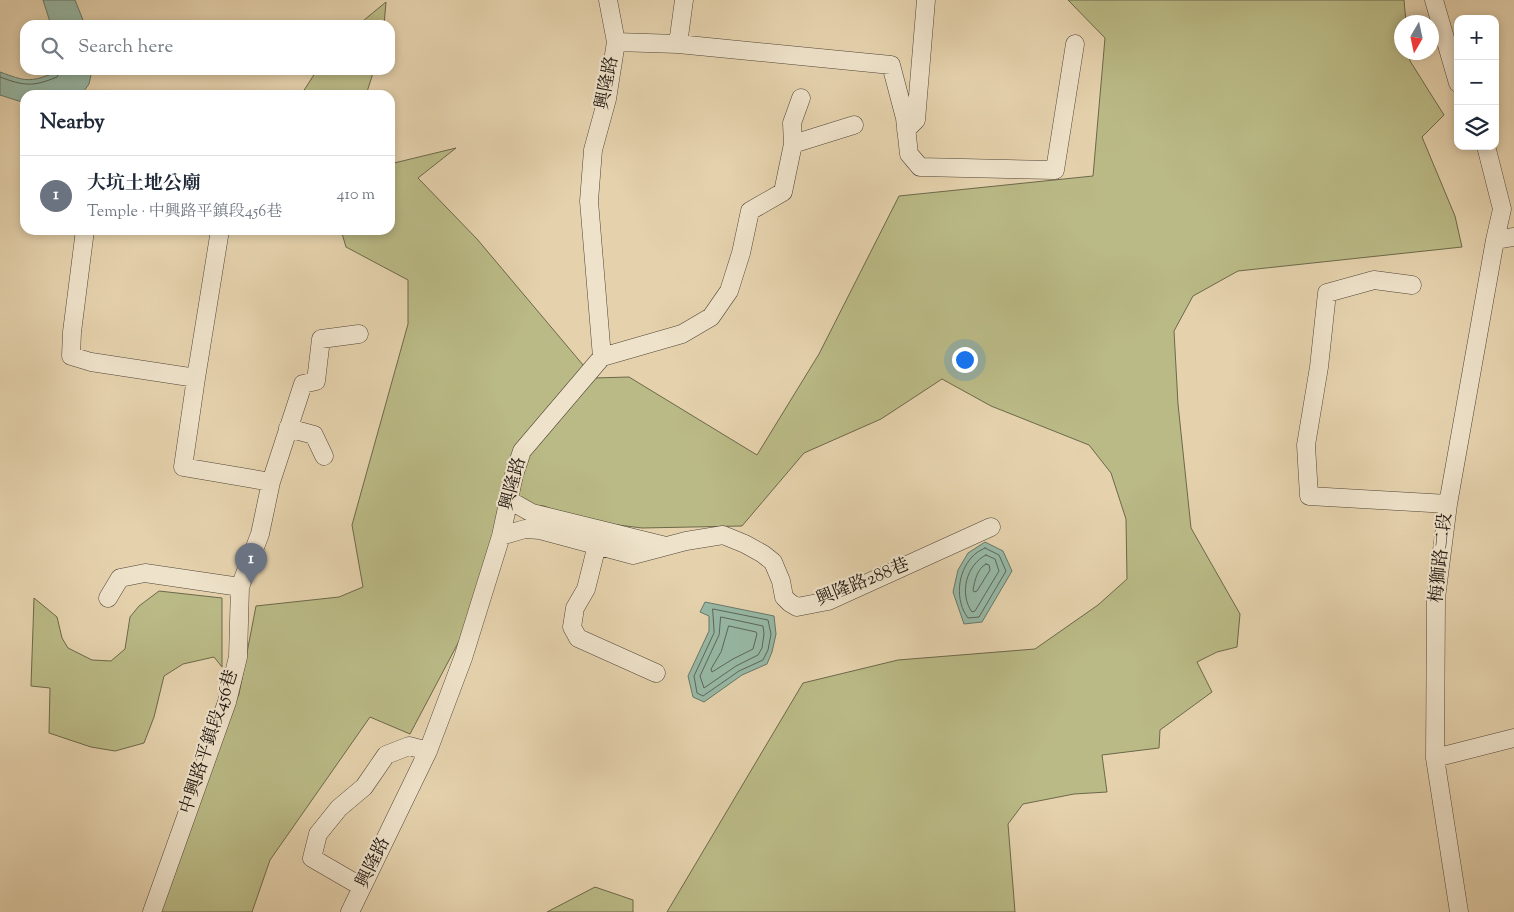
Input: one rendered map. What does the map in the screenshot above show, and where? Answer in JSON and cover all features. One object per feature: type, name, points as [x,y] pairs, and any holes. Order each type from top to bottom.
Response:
[{"type":"street","name":"興隆路","points":[[350,912],[428,751],[463,658],[501,536],[514,475],[522,451],[602,358],[589,201],[593,150],[607,99],[616,42],[608,0]]},
{"type":"street","points":[[678,44],[684,0]]},
{"type":"street","points":[[906,130],[916,120],[926,0]]},
{"type":"street","points":[[1434,0],[1454,70]]},
{"type":"street","points":[[1446,0],[1454,28]]},
{"type":"street","points":[[616,42],[678,44],[891,65],[905,118],[909,154],[920,167],[1055,170],[1075,44]]},
{"type":"street","points":[[602,358],[682,334],[711,317],[728,291],[742,254],[750,211],[783,192],[793,144],[792,123],[801,98]]},
{"type":"street","points":[[793,144],[854,125]]},
{"type":"street","points":[[1476,150],[1492,214],[1495,240]]},
{"type":"street","points":[[1487,150],[1502,209],[1495,240]]},
{"type":"street","name":"梅獅路二段","points":[[1459,912],[1435,758],[1436,598],[1448,504],[1495,240],[1514,212]]},
{"type":"street","points":[[84,235],[72,332],[71,356],[91,362],[196,378]]},
{"type":"street","points":[[219,235],[183,467],[270,482]]},
{"type":"street","points":[[1495,240],[1514,237]]},
{"type":"street","points":[[1412,285],[1374,280],[1327,293],[1319,367],[1306,445],[1310,496],[1448,504]]},
{"type":"street","name":"中興路平鎮段456巷","points":[[152,912],[227,702],[238,657],[240,587],[260,534],[270,482],[288,428],[304,384],[316,381],[321,339],[359,334]]},
{"type":"street","points":[[288,428],[314,435],[324,456]]},
{"type":"street","points":[[509,500],[532,513],[666,546]]},
{"type":"street","name":"興隆路288巷","points":[[501,536],[526,530],[540,530],[634,555],[686,541],[723,535],[746,544],[773,562],[781,581],[784,598],[797,608],[828,601],[991,527]]},
{"type":"street","points":[[597,544],[586,589],[576,608],[572,627],[578,638],[656,674]]},
{"type":"street","points":[[108,598],[120,578],[145,573],[240,587]]},
{"type":"street","points":[[1435,758],[1514,738]]},
{"type":"street","points":[[362,887],[312,858],[318,834],[339,808],[364,787],[386,755],[409,746],[428,751]]},
{"type":"green space","points":[[1068,0],[1404,0],[1405,15],[1394,15],[1394,60],[1410,60],[1444,115],[1422,137],[1455,216],[1462,247],[1238,271],[1193,296],[1174,331],[1178,404],[1191,528],[1240,614],[1237,647],[1217,652],[1197,662],[1212,692],[1160,730],[1159,748],[1102,755],[1107,792],[1074,794],[1023,804],[1008,824],[1015,912],[667,912],[803,683],[898,660],[1035,649],[1098,605],[1127,579],[1126,519],[1111,473],[1089,445],[991,406],[942,379],[881,419],[804,453],[742,526],[642,528],[579,520],[544,506],[504,503],[466,628],[410,734],[370,717],[270,860],[252,912],[156,912],[157,904],[239,694],[256,606],[339,597],[363,587],[352,525],[408,324],[408,280],[346,247],[342,235],[395,235],[395,163],[456,148],[418,178],[477,239],[594,378],[629,377],[757,455],[819,354],[899,196],[1093,176],[1105,38]]},
{"type":"green space","points":[[386,2],[384,20],[364,20]]},
{"type":"green space","points":[[314,75],[372,75],[368,90],[304,90]]},
{"type":"green space","points":[[159,591],[222,598],[222,667],[214,657],[183,664],[164,676],[154,717],[144,743],[115,751],[91,747],[49,733],[50,688],[31,686],[34,598],[57,617],[62,638],[68,648],[92,660],[111,661],[125,649],[130,617],[139,606]]},
{"type":"green space","points":[[595,887],[633,900],[633,912],[547,912]]},
{"type":"water","points":[[43,0],[75,0],[83,20],[49,20]]},
{"type":"water","points":[[0,72],[27,80],[48,75],[91,75],[89,84],[85,90],[20,90],[20,101],[0,95]]},
{"type":"water","points":[[985,542],[1003,551],[1012,571],[982,622],[964,624],[953,592],[958,570],[968,553]]},
{"type":"water","points":[[705,602],[774,616],[776,634],[767,664],[742,675],[704,702],[693,697],[688,676],[709,631],[709,616],[700,612]]},
{"type":"place","name":"大坑土地公廟","points":[[251,584]]}]
